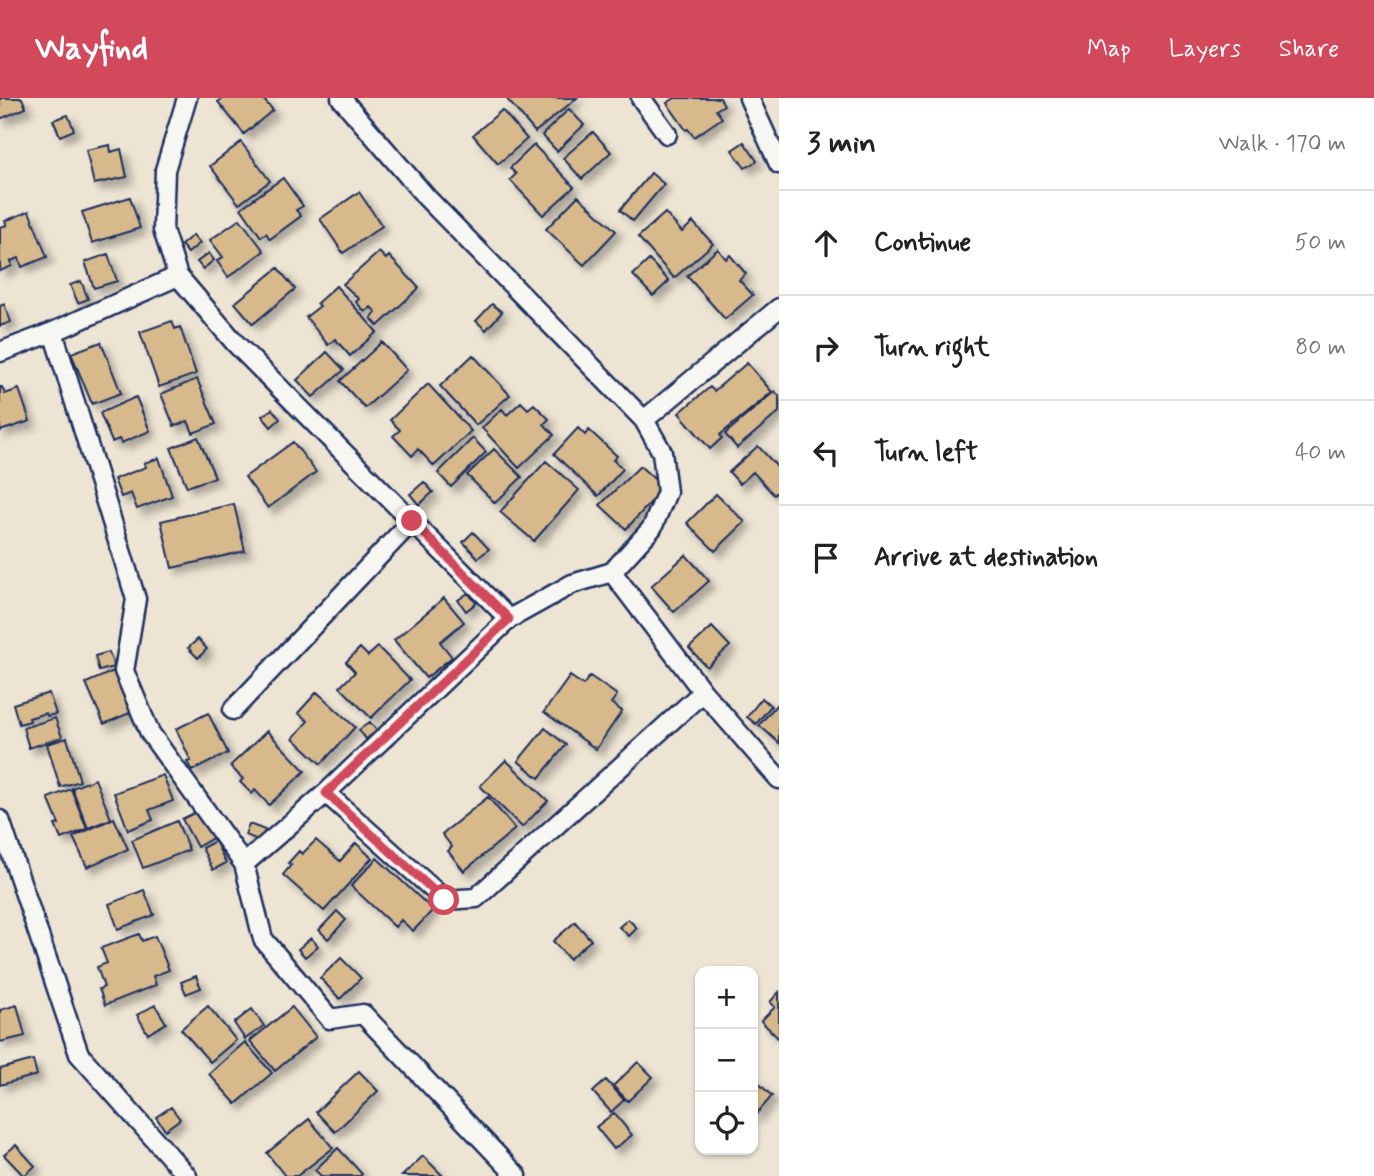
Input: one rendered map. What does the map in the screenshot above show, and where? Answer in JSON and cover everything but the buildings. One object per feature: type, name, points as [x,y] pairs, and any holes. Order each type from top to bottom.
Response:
[{"type":"street","points":[[187,98],[165,170],[163,230],[178,276],[236,344],[509,619]]},
{"type":"street","points":[[244,864],[326,793],[509,619],[572,584],[612,572],[652,528],[667,492],[662,452],[644,420],[427,198],[341,98]]},
{"type":"street","points":[[641,98],[667,134]]},
{"type":"street","points":[[749,98],[779,164]]},
{"type":"street","points":[[0,352],[53,332],[178,276]]},
{"type":"street","points":[[644,420],[779,307]]},
{"type":"street","points":[[53,332],[136,598],[124,671],[150,733],[244,864],[263,939],[330,1019],[363,1014],[517,1176]]},
{"type":"street","points":[[233,710],[412,521]]},
{"type":"street","points":[[612,572],[703,692],[779,779]]},
{"type":"street","points":[[326,793],[444,900],[476,898],[703,692]]},
{"type":"street","points":[[0,820],[79,1054],[187,1176]]},
{"type":"route","points":[[412,521],[509,619],[326,793],[444,900]]}]
